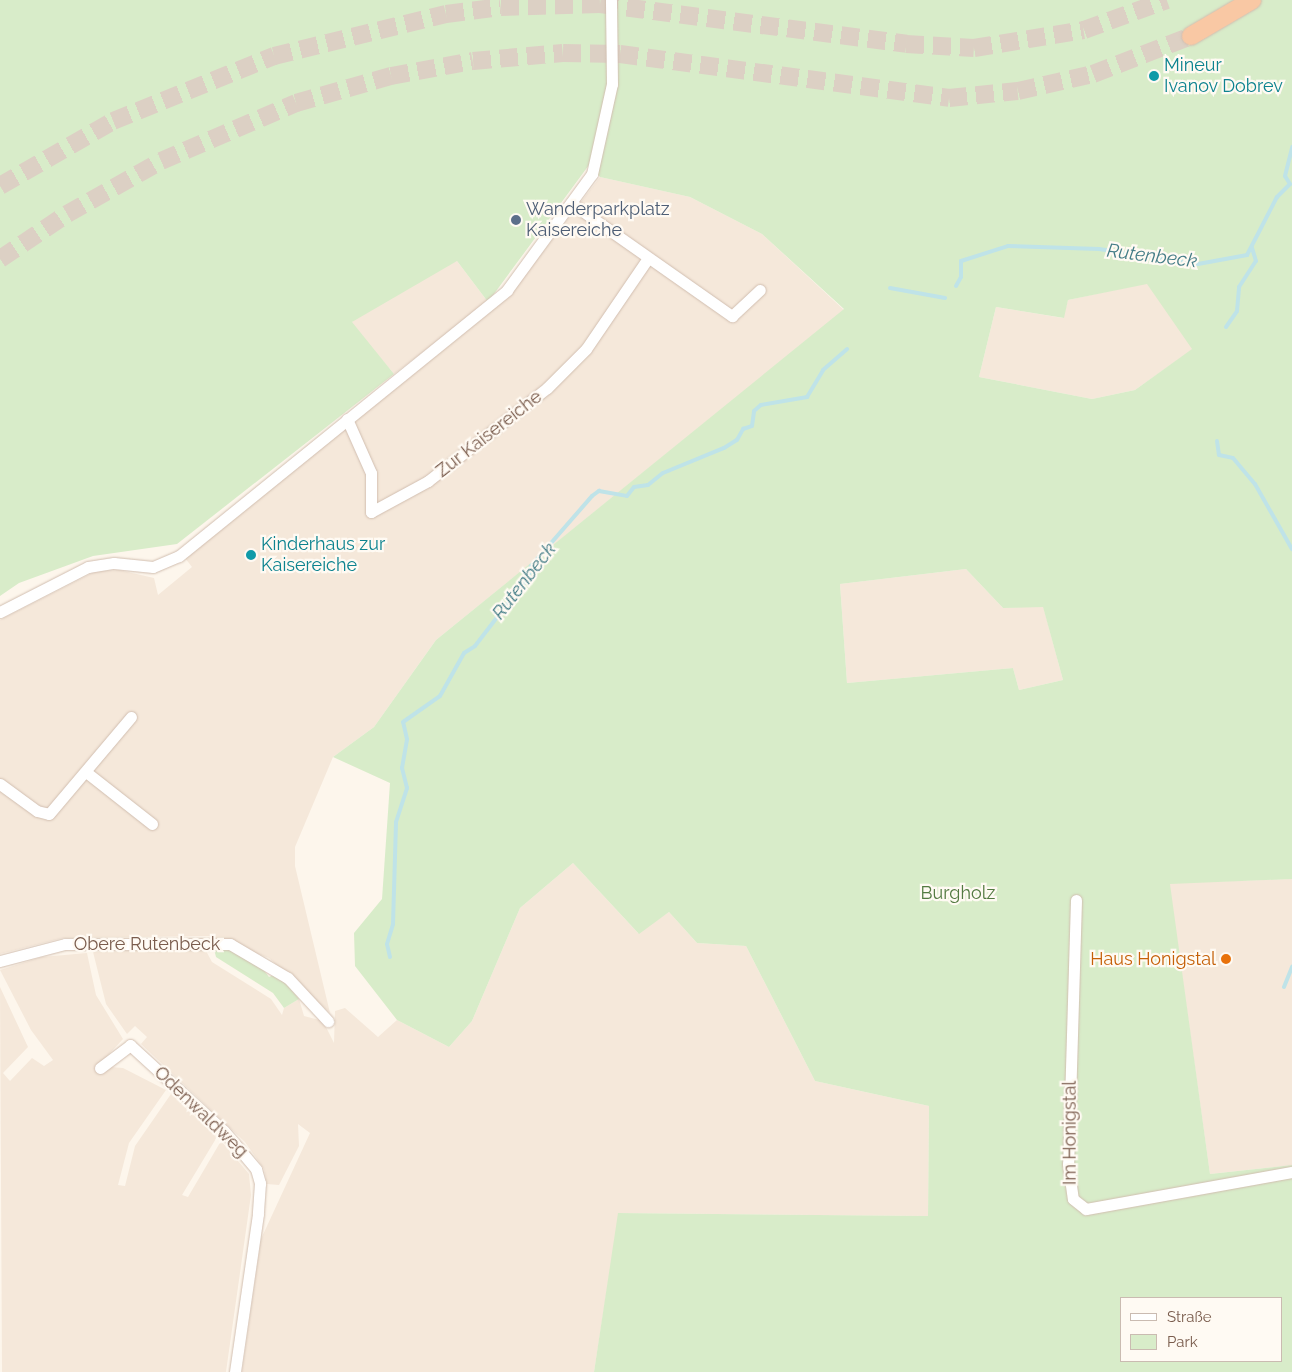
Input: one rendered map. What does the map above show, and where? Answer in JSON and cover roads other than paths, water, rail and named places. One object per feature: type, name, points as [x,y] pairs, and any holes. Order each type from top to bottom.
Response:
[{"type":"highway","points":[[1190,36],[1252,0]]},
{"type":"street","points":[[0,612],[88,567],[114,563],[153,567],[179,556],[507,290],[592,174],[612,84],[611,0]]},
{"type":"street","points":[[571,203],[732,316],[760,290]]},
{"type":"street","name":"Zur Kaisereiche","points":[[347,419],[371,473],[372,512],[428,481],[547,388],[586,349],[648,258]]},
{"type":"street","points":[[0,784],[44,814],[55,810],[131,716]]},
{"type":"street","points":[[86,772],[152,824]]},
{"type":"street","name":"Im Honigstal","points":[[1076,900],[1068,1164],[1072,1199],[1086,1209],[1292,1172]]},
{"type":"street","name":"Obere Rutenbeck","points":[[0,961],[65,944],[230,944],[288,978],[328,1021]]},
{"type":"street","name":"Odenwaldweg","points":[[100,1068],[130,1045],[224,1131],[256,1169],[258,1214],[235,1372]]},
{"type":"waterway","name":"Rutenbeck","points":[[956,286],[961,277],[961,261],[1008,246],[1099,249],[1198,264],[1247,255],[1277,197],[1290,184],[1285,176],[1292,147]]},
{"type":"waterway","points":[[1226,327],[1237,311],[1239,287],[1256,261],[1252,248]]},
{"type":"waterway","name":"Rutenbeck","points":[[890,288],[945,298]]},
{"type":"waterway","name":"Rutenbeck","points":[[390,957],[387,944],[393,924],[396,822],[407,788],[402,768],[407,739],[403,722],[440,696],[464,653],[475,646],[511,599],[512,592],[528,580],[531,566],[592,496],[599,491],[627,496],[634,487],[648,485],[663,473],[724,448],[737,440],[743,429],[752,426],[754,411],[761,405],[807,397],[823,370],[847,349]]},
{"type":"waterway","points":[[1217,441],[1219,455],[1233,458],[1255,484],[1292,549]]},
{"type":"waterway","points":[[1284,987],[1292,967]]},
{"type":"tunnel","points":[[0,186],[113,121],[274,56],[446,14],[501,7],[600,4],[906,44],[974,48],[1084,30],[1167,0]]},
{"type":"tunnel","points":[[0,259],[67,214],[161,161],[296,103],[391,76],[473,61],[563,53],[620,54],[949,98],[1018,91],[1093,74],[1191,36]]},
{"type":"place","name":"Mineur Ivanov Dobrev","points":[[1154,76]]},
{"type":"place","name":"Wanderparkplatz Kaisereiche","points":[[516,220]]},
{"type":"place","name":"Kinderhaus zur Kaisereiche","points":[[251,555]]},
{"type":"place","name":"Haus Honigstal","points":[[1226,959]]},
{"type":"park label","name":"Burgholz","points":[[958,893]]}]
